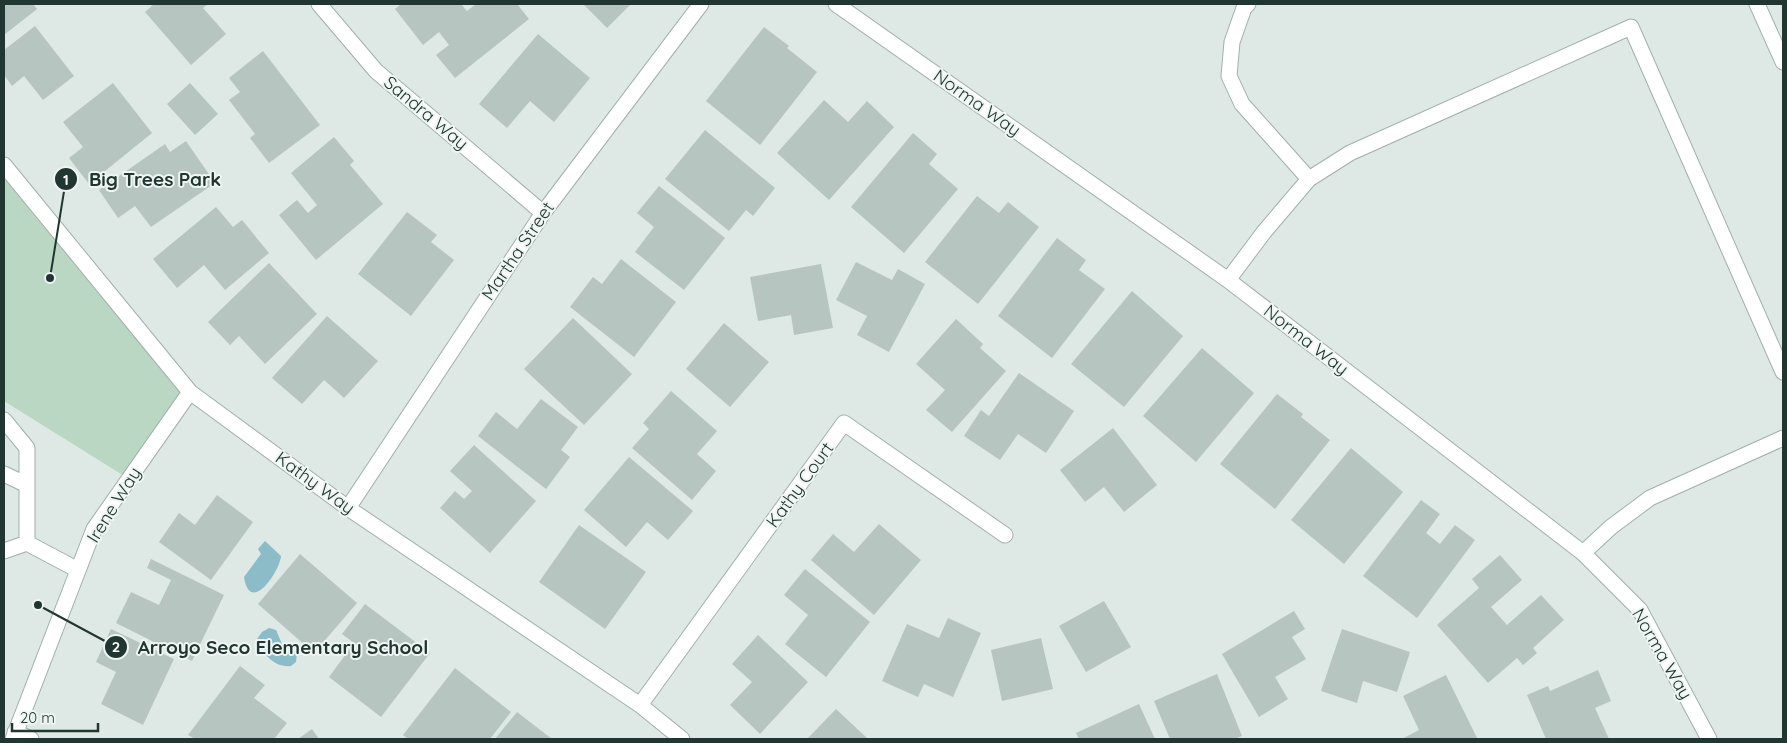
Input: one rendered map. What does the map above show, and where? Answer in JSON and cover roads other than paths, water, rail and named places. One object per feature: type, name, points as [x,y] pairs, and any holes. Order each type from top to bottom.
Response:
[{"type":"street","name":"Sandra Way","points":[[319,4],[376,71],[543,213]]},
{"type":"street","name":"Martha Street","points":[[348,508],[543,213],[701,4]]},
{"type":"street","name":"Norma Way","points":[[836,4],[1228,280],[1583,554],[1640,610],[1709,739]]},
{"type":"street","points":[[1248,4],[1244,8],[1232,42],[1229,76],[1242,104],[1310,179]]},
{"type":"street","points":[[1758,4],[1783,62]]},
{"type":"street","points":[[1228,280],[1264,232],[1310,179],[1350,153],[1631,27],[1783,372]]},
{"type":"street","name":"Kathy Way","points":[[4,165],[190,392],[348,508],[640,705],[682,739]]},
{"type":"street","name":"Irene Way","points":[[14,736],[94,530],[190,392]]},
{"type":"street","points":[[4,420],[27,448],[27,543]]},
{"type":"street","name":"Kathy Court","points":[[640,705],[844,423],[1005,535]]},
{"type":"street","points":[[1583,554],[1611,527],[1650,498],[1783,438]]},
{"type":"street","points":[[4,474],[27,485]]},
{"type":"street","points":[[4,551],[27,543],[78,570]]},
{"type":"street","points":[[14,736],[31,739]]},
{"type":"water","points":[[265,541],[281,556],[276,571],[270,580],[258,591],[252,592],[247,588],[244,577],[261,554],[258,549]]},
{"type":"water","points":[[269,628],[276,630],[282,644],[297,653],[296,662],[291,666],[280,665],[270,659],[262,650],[257,639],[262,632]]},
{"type":"place","name":"Big Trees Park","points":[[50,278]]},
{"type":"place","name":"Arroyo Seco Elementary School","points":[[38,605]]}]
